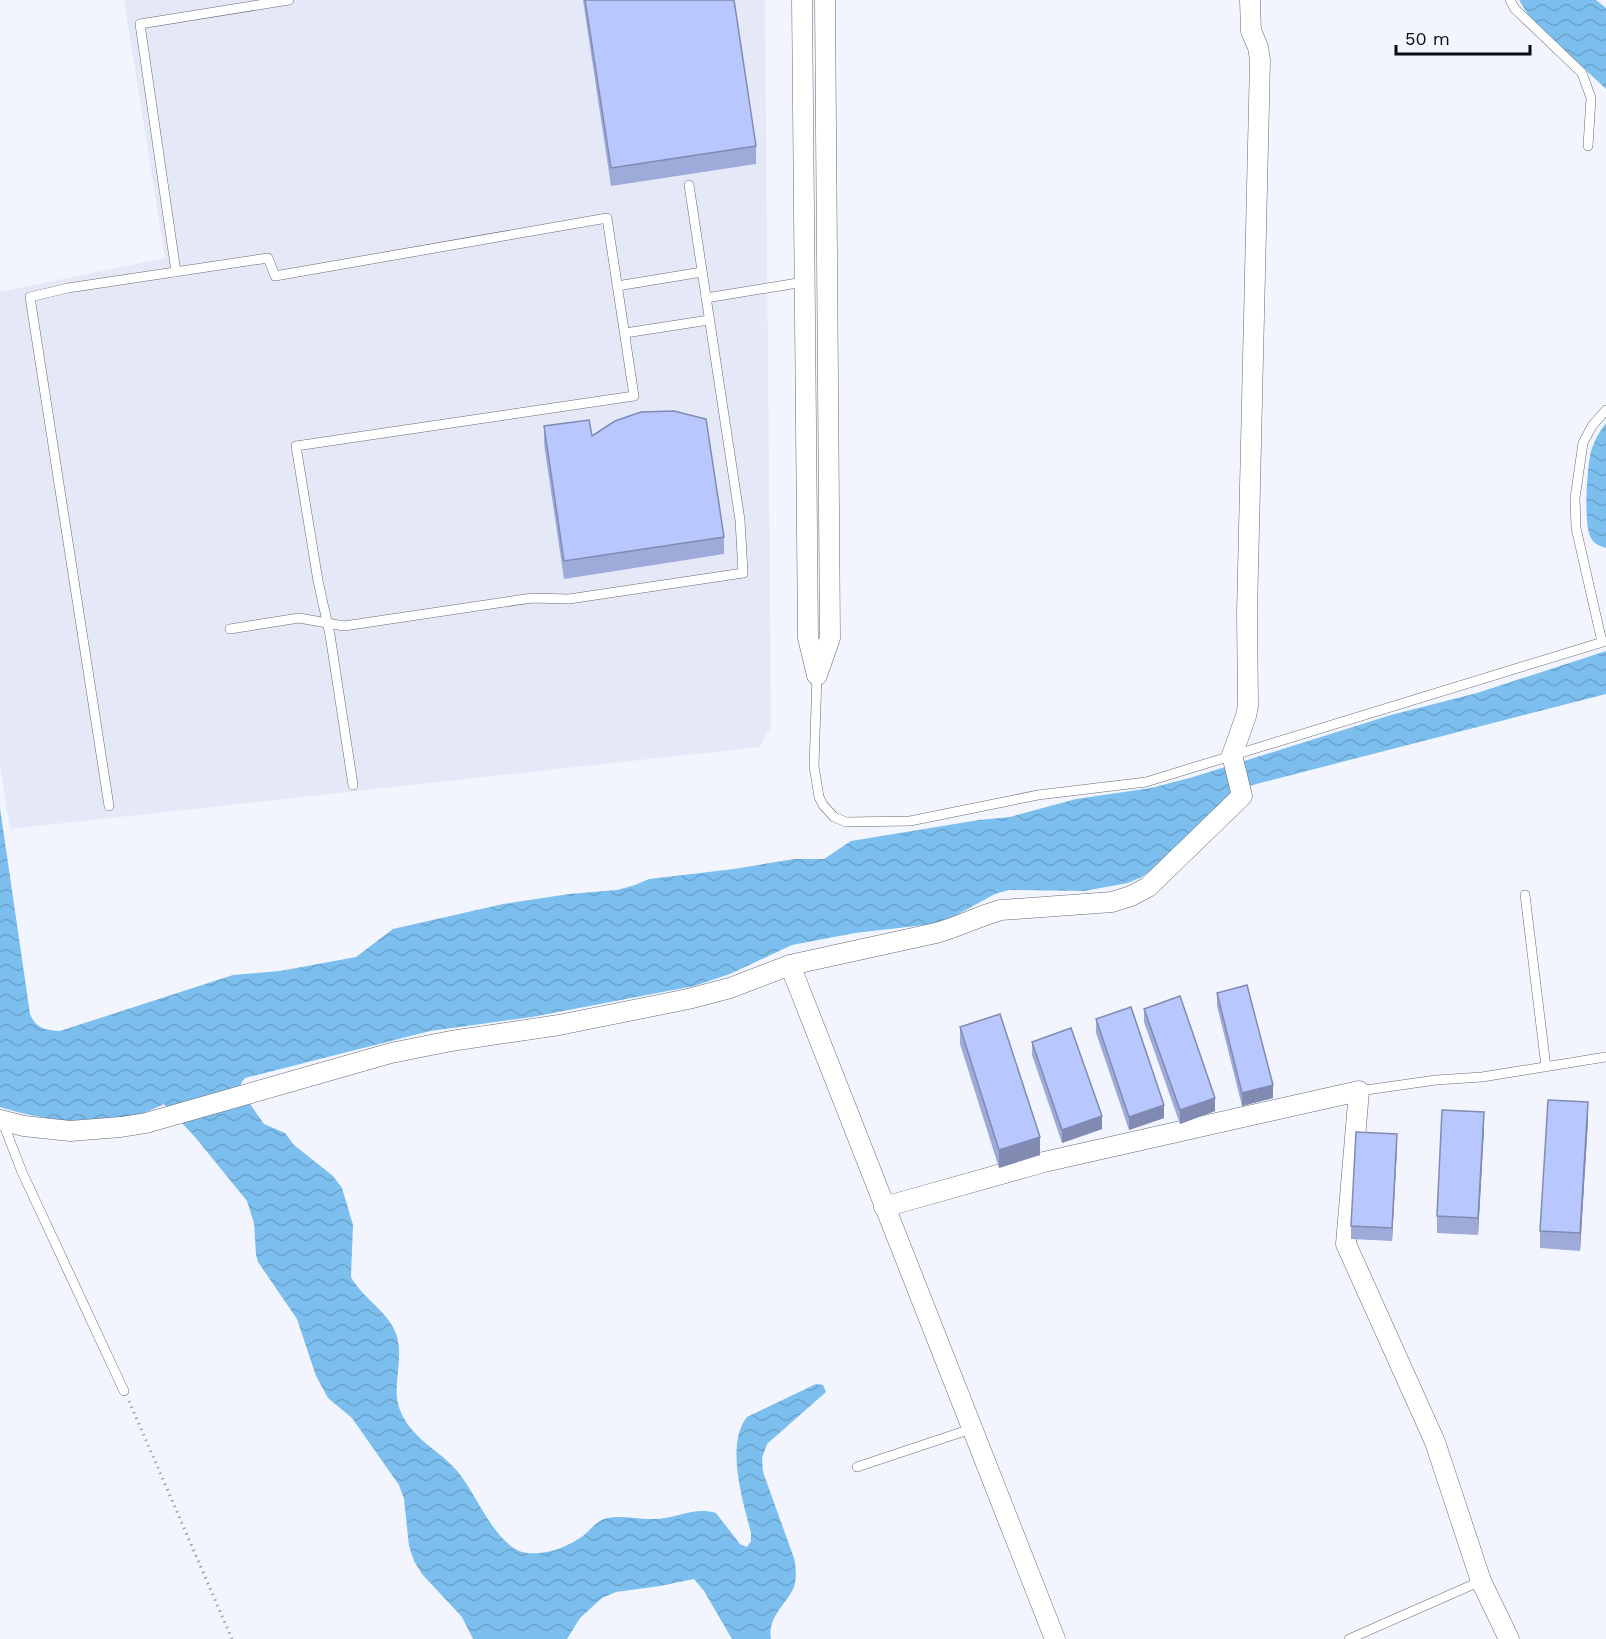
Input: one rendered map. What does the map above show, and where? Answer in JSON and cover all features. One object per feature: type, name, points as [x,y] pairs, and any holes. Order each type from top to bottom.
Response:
[{"type":"street","points":[[802,0],[808,638],[817,675]]},
{"type":"street","points":[[817,675],[830,638],[825,0]]},
{"type":"street","points":[[1,1121],[70,1131],[121,1127],[172,1116],[254,1091],[417,1047],[559,1025],[688,999],[730,988],[790,965],[936,933],[1001,910],[1112,902],[1131,896],[1148,886],[1242,796],[1232,755],[1248,706],[1247,614],[1260,60],[1258,47],[1251,31],[1250,0]]},
{"type":"street","points":[[790,965],[1054,1639]]},
{"type":"street","points":[[884,1207],[1044,1162],[1359,1091],[1346,1244],[1435,1442],[1482,1581],[1509,1639]]},
{"type":"lane","points":[[176,272],[140,24],[289,0]]},
{"type":"lane","points":[[1510,0],[1515,9],[1582,73],[1591,98],[1588,146]]},
{"type":"lane","points":[[230,628],[299,618],[327,621],[344,626],[532,598],[569,599],[743,573],[740,520],[689,185]]},
{"type":"lane","points":[[109,806],[30,297],[68,288],[268,258],[275,276],[606,218],[634,396],[296,446],[353,785]]},
{"type":"lane","points":[[617,286],[702,272]]},
{"type":"lane","points":[[706,297],[804,282]]},
{"type":"lane","points":[[625,333],[709,320]]},
{"type":"lane","points":[[817,675],[814,766],[819,797],[827,812],[846,822],[910,821],[1038,795],[1146,782],[1604,642],[1576,528],[1575,498],[1583,443],[1592,426],[1606,410]]},
{"type":"lane","points":[[1525,895],[1546,1067]]},
{"type":"lane","points":[[1359,1091],[1436,1080],[1482,1077],[1606,1057]]},
{"type":"lane","points":[[1,1121],[22,1172],[124,1391]]},
{"type":"lane","points":[[857,1467],[971,1429]]},
{"type":"lane","points":[[1349,1639],[1482,1581]]},
{"type":"path","points":[[124,1391],[232,1639]]},
{"type":"shaded area","points":[[124,0],[765,0],[771,727],[759,747],[10,829],[0,765],[0,292],[165,258]]},
{"type":"water","points":[[1519,0],[1596,0],[1606,8],[1606,89],[1530,18]]},
{"type":"water","points":[[1606,423],[1606,548],[1599,546],[1591,538],[1586,508],[1590,456],[1595,441]]},
{"type":"water","points":[[1606,651],[1606,694],[1233,790],[1223,803],[1166,859],[1142,877],[1128,883],[1084,891],[1009,890],[995,894],[942,923],[855,933],[792,945],[730,974],[694,986],[532,1017],[430,1031],[245,1078],[241,1083],[241,1091],[264,1124],[285,1133],[294,1145],[333,1176],[342,1188],[353,1225],[351,1277],[361,1291],[385,1315],[398,1339],[397,1401],[405,1420],[418,1437],[458,1472],[493,1526],[509,1545],[519,1551],[535,1553],[558,1549],[583,1536],[601,1520],[610,1518],[662,1518],[700,1511],[716,1513],[740,1544],[747,1547],[751,1541],[751,1533],[740,1490],[736,1457],[741,1428],[747,1417],[816,1384],[823,1385],[826,1392],[767,1444],[762,1458],[763,1472],[794,1558],[796,1573],[791,1594],[774,1618],[771,1639],[732,1639],[704,1591],[694,1579],[616,1592],[602,1598],[580,1618],[567,1639],[473,1639],[462,1617],[422,1574],[414,1561],[409,1546],[404,1499],[399,1485],[352,1418],[328,1398],[316,1376],[297,1319],[258,1262],[254,1223],[247,1201],[195,1137],[164,1104],[125,1120],[97,1123],[45,1118],[0,1107],[0,808],[30,1014],[35,1023],[42,1028],[60,1031],[233,975],[280,971],[356,957],[393,929],[503,904],[569,894],[617,890],[649,879],[794,859],[824,859],[851,841],[1010,817],[1076,799],[1151,788],[1391,715],[1477,693]]},
{"type":"building","points":[[585,0],[734,0],[756,146],[611,168]]},
{"type":"building","points":[[674,411],[706,419],[724,537],[564,561],[544,426],[589,420],[592,436],[615,421],[641,412]]},
{"type":"building","points":[[1247,985],[1273,1085],[1242,1093],[1217,993]]},
{"type":"building","points":[[1180,996],[1215,1098],[1180,1110],[1144,1009]]},
{"type":"building","points":[[1131,1007],[1164,1105],[1129,1117],[1096,1019]]},
{"type":"building","points":[[1000,1014],[1040,1137],[999,1150],[960,1027]]},
{"type":"building","points":[[1071,1028],[1102,1116],[1062,1130],[1032,1042]]},
{"type":"building","points":[[1548,1100],[1588,1102],[1580,1233],[1540,1231]]},
{"type":"building","points":[[1442,1110],[1484,1112],[1478,1218],[1437,1216]]},
{"type":"building","points":[[1356,1132],[1397,1134],[1392,1228],[1351,1226]]}]
